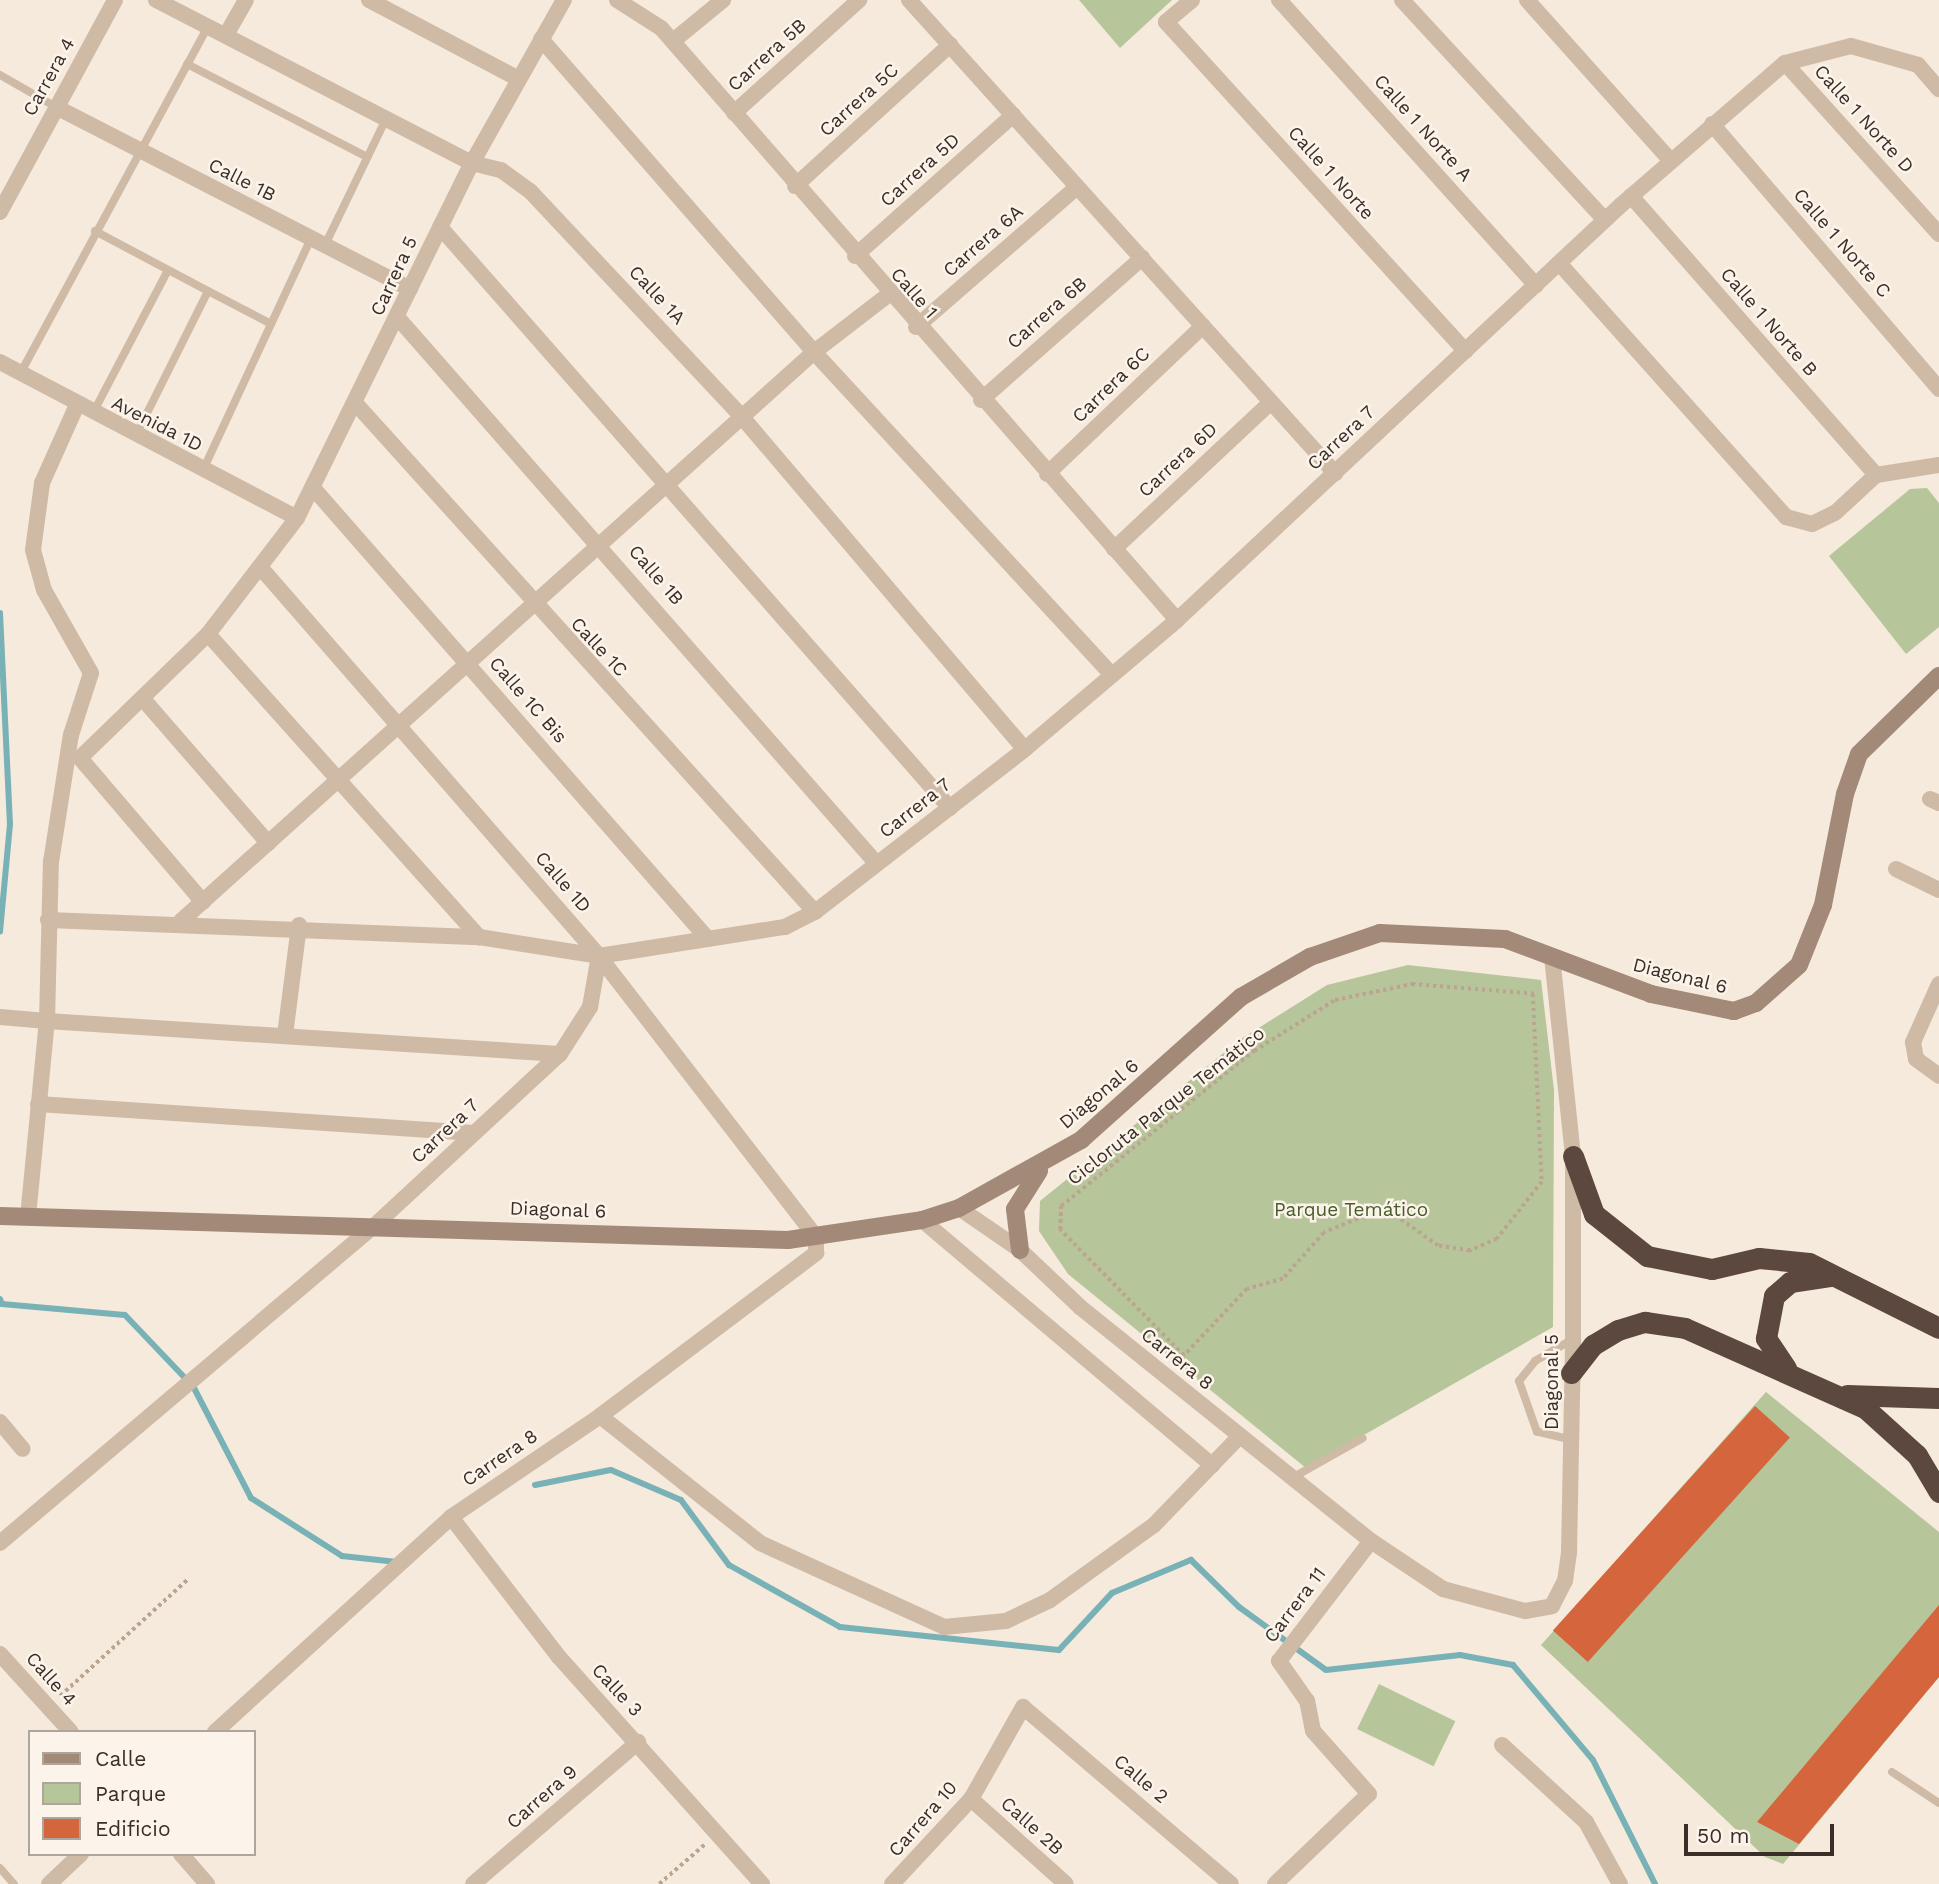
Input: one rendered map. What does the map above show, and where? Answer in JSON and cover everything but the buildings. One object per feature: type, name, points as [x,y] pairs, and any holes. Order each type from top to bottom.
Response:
[{"type":"highway","points":[[1573,1156],[1594,1214],[1647,1256],[1712,1269],[1786,1257],[1939,1328]]},
{"type":"highway","points":[[1790,1372],[1766,1338],[1774,1296],[1790,1282],[1831,1276]]},
{"type":"highway","points":[[1877,1301],[1939,1344]]},
{"type":"highway","points":[[1571,1373],[1593,1345],[1645,1322],[1685,1328],[1841,1395],[1892,1429],[1939,1492]]},
{"type":"highway","points":[[1841,1395],[1939,1398]]},
{"type":"street","name":"Carrera 4","points":[[1,209],[116,0]]},
{"type":"street","name":"Calle 1A","points":[[156,0],[472,163],[501,170],[530,191],[742,417],[1025,750]]},
{"type":"street","points":[[226,35],[246,0]]},
{"type":"street","points":[[369,0],[517,78]]},
{"type":"street","name":"Carrera 5","points":[[202,902],[80,758],[144,699],[208,634],[297,518],[357,405],[472,163],[517,78],[564,0]]},
{"type":"street","name":"Calle 1","points":[[617,0],[673,41],[888,295],[1177,620]]},
{"type":"street","points":[[673,41],[723,0]]},
{"type":"street","name":"Carrera 5B","points":[[734,113],[859,0]]},
{"type":"street","points":[[909,0],[1335,472]]},
{"type":"street","name":"Calle 1 Norte","points":[[1192,0],[1167,22],[1465,351]]},
{"type":"street","name":"Calle 1 Norte A","points":[[1279,0],[1536,285]]},
{"type":"street","points":[[1402,0],[1605,220]]},
{"type":"street","points":[[1527,0],[1671,161]]},
{"type":"street","points":[[541,39],[814,352],[1112,675]]},
{"type":"street","name":"Carrera 5C","points":[[795,186],[950,46]]},
{"type":"street","name":"Carrera 7","points":[[0,1543],[374,1226],[560,1054],[590,1007],[599,956],[785,927],[815,912],[1025,750],[1177,620],[1631,196],[1785,63],[1851,46],[1918,65],[1939,89]]},
{"type":"street","name":"Calle 1 Norte D","points":[[1785,63],[1939,234]]},
{"type":"street","name":"Calle 1B","points":[[56,107],[410,289]]},
{"type":"street","name":"Carrera 5D","points":[[855,256],[1013,115]]},
{"type":"street","name":"Calle 1 Norte C","points":[[1712,124],[1939,388]]},
{"type":"street","name":"Carrera 6A","points":[[916,327],[1077,187]]},
{"type":"street","name":"Calle 1 Norte B","points":[[1631,196],[1876,475]]},
{"type":"street","points":[[440,227],[671,486],[950,807]]},
{"type":"street","name":"Carrera 6B","points":[[981,400],[1142,258]]},
{"type":"street","points":[[1559,263],[1786,517],[1812,524],[1835,513],[1876,475],[1939,464]]},
{"type":"street","points":[[181,921],[604,547],[814,352],[888,295]]},
{"type":"street","name":"Calle 1B","points":[[398,318],[604,547],[877,864]]},
{"type":"street","name":"Carrera 6C","points":[[1047,474],[1203,326]]},
{"type":"street","name":"Avenida 1D","points":[[0,362],[76,407],[297,518]]},
{"type":"street","name":"Carrera 6D","points":[[1114,549],[1271,402]]},
{"type":"street","name":"Calle 1C","points":[[357,405],[534,608],[815,912]]},
{"type":"street","points":[[28,1217],[47,1021],[48,920],[71,735],[91,673],[44,590],[33,550],[42,483],[76,407]]},
{"type":"street","name":"Calle 1C Bis","points":[[314,489],[708,939]]},
{"type":"street","name":"Calle 1D","points":[[261,568],[599,956],[816,1237]]},
{"type":"street","points":[[208,634],[479,937]]},
{"type":"street","name":"Diagonal 6","points":[[3,1216],[816,1237],[922,1220],[959,1208],[1081,1140],[1241,997],[1310,957],[1380,933],[1433,932],[1505,939],[1651,994],[1734,1011],[1775,989],[1799,965],[1823,905],[1859,754],[1939,676]]},
{"type":"street","points":[[144,699],[268,843]]},
{"type":"street","points":[[1896,869],[1939,890]]},
{"type":"street","points":[[48,920],[299,925],[479,937],[599,956]]},
{"type":"street","points":[[285,1035],[299,925]]},
{"type":"street","name":"Diagonal 5","points":[[1371,1541],[1443,1589],[1514,1610],[1552,1606],[1565,1581],[1573,1440],[1573,1156],[1552,957]]},
{"type":"street","points":[[1939,984],[1913,1042],[1916,1059],[1939,1076]]},
{"type":"street","points":[[5,1016],[47,1021],[560,1054]]},
{"type":"street","points":[[38,1104],[474,1133]]},
{"type":"street","points":[[1020,1250],[1014,1230],[1019,1197],[1051,1158]]},
{"type":"street","name":"Carrera 8","points":[[959,1208],[1020,1250],[1240,1436],[1371,1541]]},
{"type":"street","points":[[922,1220],[1212,1465]]},
{"type":"street","name":"Carrera 8","points":[[217,1730],[391,1568],[451,1517],[600,1416],[797,1272],[817,1253],[816,1237]]},
{"type":"street","points":[[600,1416],[760,1543],[944,1627],[1006,1621],[1050,1600],[1154,1525],[1240,1436]]},
{"type":"street","points":[[0,1422],[23,1449]]},
{"type":"street","name":"Calle 3","points":[[451,1517],[559,1657],[638,1742],[762,1884]]},
{"type":"street","name":"Carrera 11","points":[[1275,1884],[1368,1794],[1313,1731],[1307,1701],[1279,1661],[1300,1627],[1371,1541]]},
{"type":"street","name":"Calle 4","points":[[0,1654],[69,1730]]},
{"type":"street","name":"Carrera 10","points":[[904,1880],[971,1799],[1023,1707]]},
{"type":"street","name":"Calle 2","points":[[1023,1707],[1231,1884]]},
{"type":"street","name":"Carrera 9","points":[[474,1884],[638,1742]]},
{"type":"street","points":[[1502,1745],[1586,1822],[1620,1884]]},
{"type":"street","name":"Calle 2B","points":[[971,1799],[1066,1884]]},
{"type":"street","points":[[49,1884],[80,1856]]},
{"type":"street","points":[[183,1856],[207,1884]]},
{"type":"lane","points":[[20,374],[137,149],[208,26]]},
{"type":"lane","points":[[187,64],[367,157]]},
{"type":"lane","points":[[0,75],[56,107]]},
{"type":"lane","points":[[203,470],[271,324],[367,157],[386,118]]},
{"type":"lane","points":[[94,231],[271,324]]},
{"type":"lane","points":[[92,415],[168,270]]},
{"type":"lane","points":[[136,437],[208,291]]},
{"type":"lane","points":[[1573,1339],[1535,1361],[1519,1381],[1537,1432],[1573,1440]]},
{"type":"lane","points":[[1293,1478],[1363,1438]]},
{"type":"lane","points":[[1892,1772],[1939,1803]]},
{"type":"lane","points":[[0,1868],[15,1884]]},
{"type":"path","name":"Cicloruta Parque Temático","points":[[1533,994],[1542,1182],[1497,1239],[1469,1251],[1438,1246],[1394,1215],[1358,1219],[1324,1233],[1283,1279],[1247,1289],[1184,1356],[1060,1230],[1061,1206],[1254,1051],[1335,1000],[1412,984],[1533,994],[1557,993]]},
{"type":"path","points":[[48,1707],[187,1579]]},
{"type":"path","points":[[659,1884],[717,1835]]},
{"type":"green space","points":[[1079,0],[1172,0],[1120,48]]},
{"type":"green space","points":[[1927,488],[1939,503],[1939,627],[1906,654],[1829,556],[1910,489]]},
{"type":"green space","name":"Parque Temático","points":[[1408,965],[1541,980],[1554,1090],[1553,1327],[1306,1468],[1068,1274],[1039,1231],[1040,1201],[1241,1039],[1327,985]]},
{"type":"green space","points":[[1766,1392],[1939,1532],[1939,1677],[1783,1864],[1765,1857],[1541,1645]]},
{"type":"green space","points":[[1379,1684],[1455,1721],[1433,1766],[1357,1729]]},
{"type":"waterway","points":[[0,613],[10,824],[0,932]]},
{"type":"waterway","points":[[0,1299],[2,1304],[125,1315],[185,1378]]},
{"type":"waterway","points":[[194,1388],[251,1498],[342,1556],[397,1562]]},
{"type":"waterway","points":[[535,1485],[611,1470],[681,1500],[729,1565],[840,1627],[1059,1650],[1112,1593],[1191,1560],[1239,1607],[1326,1670],[1460,1655],[1513,1665],[1593,1760],[1655,1884]]}]
